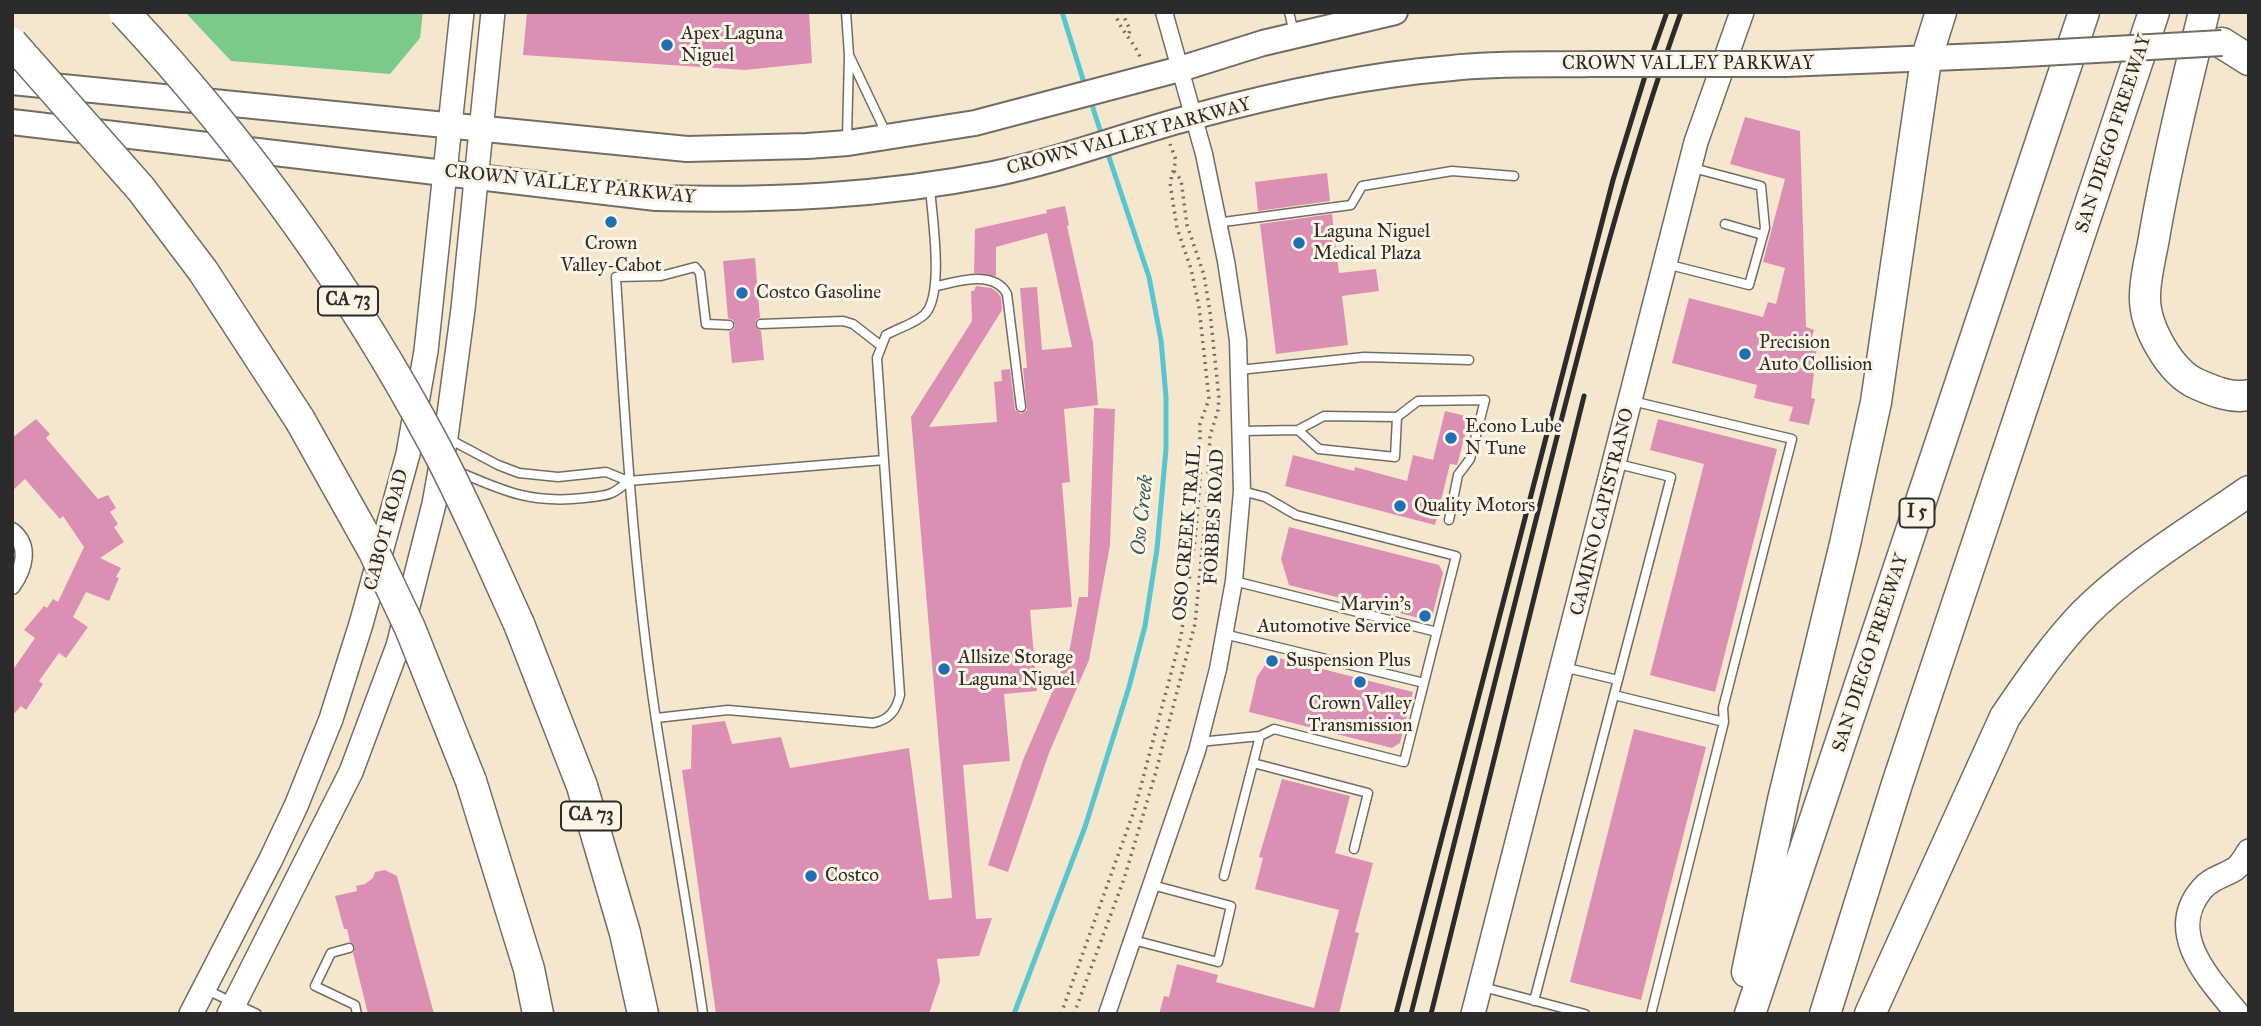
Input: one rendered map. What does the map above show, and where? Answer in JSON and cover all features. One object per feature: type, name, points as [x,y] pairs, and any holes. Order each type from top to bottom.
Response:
[{"type":"highway","name":"CA 73","points":[[124,12],[196,93],[268,184],[343,293],[436,447],[519,624],[582,786],[625,933],[643,1014]]},
{"type":"highway","points":[[1739,1014],[1783,800],[1845,544],[1876,402],[1926,60],[1941,12]]},
{"type":"highway","name":"SAN DIEGO FREEWAY","points":[[1750,1014],[2084,12]]},
{"type":"highway","name":"SAN DIEGO FREEWAY","points":[[1825,1014],[1911,744],[2154,12]]},
{"type":"highway","points":[[2204,12],[2165,179],[2144,297],[2161,349],[2189,381],[2217,393],[2242,397],[2249,395]]},
{"type":"highway","points":[[2235,42],[2249,60]]},
{"type":"highway","points":[[12,43],[141,189],[203,271],[300,420],[384,574],[410,628],[471,780],[529,970],[538,1014]]},
{"type":"highway","points":[[1870,1014],[2005,717],[2035,672],[2084,614],[2132,573],[2249,491]]},
{"type":"main road","name":"CABOT ROAD","points":[[191,1014],[291,816],[331,719],[413,456],[413,425],[426,351],[462,12]]},
{"type":"main road","name":"CABOT ROAD","points":[[232,1009],[346,783],[369,729],[398,646],[425,542],[436,462],[446,438],[463,309],[493,12]]},
{"type":"main road","points":[[12,82],[687,149],[847,143],[975,123],[1057,103],[1180,69],[1292,24],[1395,12]]},
{"type":"main road","name":"CAMINO CAPISTRANO","points":[[1473,1014],[1690,167],[1713,90],[1742,12]]},
{"type":"main road","name":"CROWN VALLEY PARKWAY","points":[[12,121],[656,198],[728,200],[873,193],[996,173],[1068,156],[1193,116],[1367,78],[1453,67],[1926,60],[2235,42]]},
{"type":"main road","points":[[2238,1014],[2203,972],[2189,938],[2189,920],[2193,905],[2202,890],[2212,880],[2237,868],[2249,852]]},
{"type":"street","name":"FORBES ROAD","points":[[1107,1014],[1199,742],[1234,581],[1242,491],[1238,340],[1226,261],[1216,223],[1204,154],[1164,12]]},
{"type":"street","points":[[12,531],[24,547],[24,562],[12,586]]},
{"type":"lane","points":[[846,12],[849,55],[847,143]]},
{"type":"lane","points":[[849,55],[888,137]]},
{"type":"lane","points":[[1666,264],[1749,285],[1765,228],[1761,186],[1690,167]]},
{"type":"lane","points":[[1216,223],[1351,205],[1362,186],[1452,171],[1514,176]]},
{"type":"lane","points":[[656,719],[728,710],[873,723],[884,721],[891,715],[901,695],[877,358],[886,335],[925,314],[932,303],[937,286],[930,185]]},
{"type":"lane","points":[[1725,224],[1763,235]]},
{"type":"lane","points":[[703,1014],[656,719],[628,481],[616,276],[662,276],[690,267],[698,269],[706,324],[729,325]]},
{"type":"lane","points":[[937,286],[974,280],[992,280],[1002,286],[1007,294],[1021,407]]},
{"type":"lane","points":[[761,324],[843,321],[853,324],[880,345]]},
{"type":"lane","points":[[1239,370],[1364,358],[1469,360]]},
{"type":"lane","points":[[1241,431],[1298,429],[1324,416],[1397,417],[1418,401],[1485,400],[1470,459],[1458,475],[1449,520]]},
{"type":"lane","points":[[1631,400],[1792,439],[1723,708],[1724,722],[1651,1014]]},
{"type":"lane","points":[[1298,429],[1319,449],[1395,457],[1397,417]]},
{"type":"lane","points":[[413,425],[446,438],[498,466],[519,473],[558,477],[606,472],[628,481],[884,460]]},
{"type":"lane","points":[[436,462],[495,488],[543,500],[613,495],[628,481]]},
{"type":"lane","points":[[1534,1001],[1671,477],[1615,463]]},
{"type":"lane","points":[[1199,742],[1260,736],[1274,729],[1404,762],[1456,556],[1296,515],[1265,497],[1242,491]]},
{"type":"lane","points":[[1234,581],[1437,632]]},
{"type":"lane","points":[[1224,634],[1424,683]]},
{"type":"lane","points":[[1563,667],[1618,680]]},
{"type":"lane","points":[[1614,695],[1724,722]]},
{"type":"lane","points":[[1224,876],[1260,736]]},
{"type":"lane","points":[[1253,763],[1368,793],[1354,849]]},
{"type":"lane","points":[[1133,940],[1218,962],[1231,906],[1152,885]]},
{"type":"lane","points":[[349,948],[331,953],[315,986],[355,1005],[357,1014]]},
{"type":"lane","points":[[1480,986],[1585,1014]]},
{"type":"lane","points":[[204,989],[232,1009],[257,1014]]},
{"type":"path","points":[[1115,12],[1117,23],[1136,47]]},
{"type":"path","points":[[1122,12],[1130,30],[1128,38]]},
{"type":"path","name":"OSO CREEK TRAIL","points":[[1061,1014],[1135,808],[1181,636],[1195,540],[1200,482],[1200,424],[1209,400],[1199,307],[1191,269],[1177,228],[1171,195],[1170,183],[1176,160]]},
{"type":"path","name":"OSO CREEK TRAIL","points":[[1074,1014],[1128,867],[1162,752],[1195,624],[1208,498],[1210,436],[1219,398],[1204,275],[1187,225],[1181,180],[1173,170]]},
{"type":"green space","points":[[185,12],[423,12],[420,38],[390,74],[231,61]]},
{"type":"building","name":"Apex Laguna Niguel","points":[[527,12],[809,12],[812,63],[745,70],[523,55]]},
{"type":"building","points":[[1745,117],[1800,131],[1806,327],[1814,330],[1810,343],[1817,345],[1811,398],[1815,399],[1809,425],[1789,421],[1793,407],[1754,398],[1757,385],[1672,363],[1689,298],[1763,317],[1768,302],[1776,304],[1785,268],[1763,262],[1785,179],[1730,164]]},
{"type":"building","points":[[1327,173],[1330,201],[1258,211],[1255,182]]},
{"type":"building","points":[[1065,206],[1093,343],[1098,405],[1064,409],[1070,482],[1062,483],[1072,607],[1030,610],[1037,691],[1004,694],[1010,761],[963,765],[976,919],[992,918],[979,956],[937,959],[940,981],[929,1014],[716,1014],[682,770],[691,769],[692,725],[725,721],[732,744],[781,737],[790,768],[909,748],[929,900],[952,898],[911,417],[972,321],[971,291],[974,291],[976,286],[991,288],[997,292],[1001,297],[1002,310],[929,427],[997,422],[994,382],[1002,381],[1001,370],[1010,369],[1015,410],[1021,414],[1027,410],[1023,368],[1027,368],[1020,288],[1037,287],[1042,350],[1072,347],[1047,233],[996,247],[996,276],[974,273],[975,229],[1047,213],[1046,210]]},
{"type":"building","name":"Laguna Niguel Medical Plaza","points":[[1332,214],[1339,273],[1376,269],[1379,291],[1342,296],[1348,345],[1276,354],[1260,224]]},
{"type":"building","name":"Costco Gasoline","points":[[755,258],[760,318],[755,325],[761,331],[764,360],[732,363],[729,332],[735,325],[733,320],[728,318],[723,261]]},
{"type":"building","name":"Allsize Storage Laguna Niguel","points":[[1094,408],[1115,409],[1110,545],[1089,660],[1049,753],[1008,872],[988,865],[1023,760],[1069,653],[1079,597],[1088,597]]},
{"type":"building","name":"Quality Motors","points":[[1445,411],[1470,417],[1457,465],[1450,464],[1435,525],[1285,486],[1293,455],[1407,481],[1413,455],[1433,460]]},
{"type":"building","points":[[36,419],[50,434],[46,438],[98,499],[108,495],[116,508],[110,512],[118,524],[114,527],[124,542],[100,558],[121,568],[109,601],[86,592],[73,617],[88,627],[66,658],[59,653],[39,681],[43,684],[26,710],[21,706],[12,716],[12,671],[35,638],[24,630],[44,606],[47,608],[53,599],[58,602],[84,547],[63,516],[60,519],[25,479],[12,491],[12,438]]},
{"type":"building","points":[[1658,419],[1777,449],[1715,692],[1650,675],[1704,464],[1650,450]]},
{"type":"building","points":[[1289,527],[1439,565],[1443,573],[1431,621],[1289,585],[1281,559]]},
{"type":"building","points":[[1271,656],[1413,692],[1400,743],[1392,748],[1249,712],[1257,677]]},
{"type":"building","points":[[1634,729],[1706,747],[1641,1000],[1570,982]]},
{"type":"building","points":[[1282,779],[1350,796],[1335,853],[1373,863],[1355,932],[1359,933],[1339,1014],[1159,1014],[1164,996],[1169,997],[1177,964],[1218,975],[1216,982],[1314,1008],[1339,910],[1255,889],[1263,858],[1259,857]]},
{"type":"building","points":[[385,870],[397,876],[434,1014],[368,1014],[353,953],[355,947],[350,942],[347,929],[344,929],[335,896],[357,891],[356,886],[365,884],[373,878],[375,872]]},
{"type":"waterway","name":"Oso Creek","points":[[1062,12],[1085,86]]},
{"type":"waterway","name":"Oso Creek","points":[[1090,99],[1102,136]]},
{"type":"waterway","name":"Oso Creek","points":[[1014,1014],[1085,827],[1129,687],[1145,626],[1157,549],[1166,449],[1166,397],[1161,340],[1149,277],[1106,148]]},
{"type":"railway","points":[[1396,1014],[1613,180],[1667,12]]},
{"type":"railway","points":[[1411,1014],[1592,303],[1642,128],[1681,12]]},
{"type":"railway","points":[[1431,1014],[1584,396]]},
{"type":"place","name":"Apex Laguna Niguel","points":[[667,45]]},
{"type":"place","name":"Crown Valley-Cabot","points":[[611,222]]},
{"type":"place","name":"Laguna Niguel Medical Plaza","points":[[1299,243]]},
{"type":"place","name":"Costco Gasoline","points":[[742,293]]},
{"type":"place","name":"Precision Auto Collision","points":[[1745,354]]},
{"type":"place","name":"Econo Lube N Tune","points":[[1451,438]]},
{"type":"place","name":"Quality Motors","points":[[1400,506]]},
{"type":"place","name":"Marvin's Automotive Service","points":[[1425,616]]},
{"type":"place","name":"Suspension Plus","points":[[1272,661]]},
{"type":"place","name":"Allsize Storage Laguna Niguel","points":[[944,669]]},
{"type":"place","name":"Crown Valley Transmission","points":[[1360,682]]},
{"type":"place","name":"Costco","points":[[811,876]]}]
